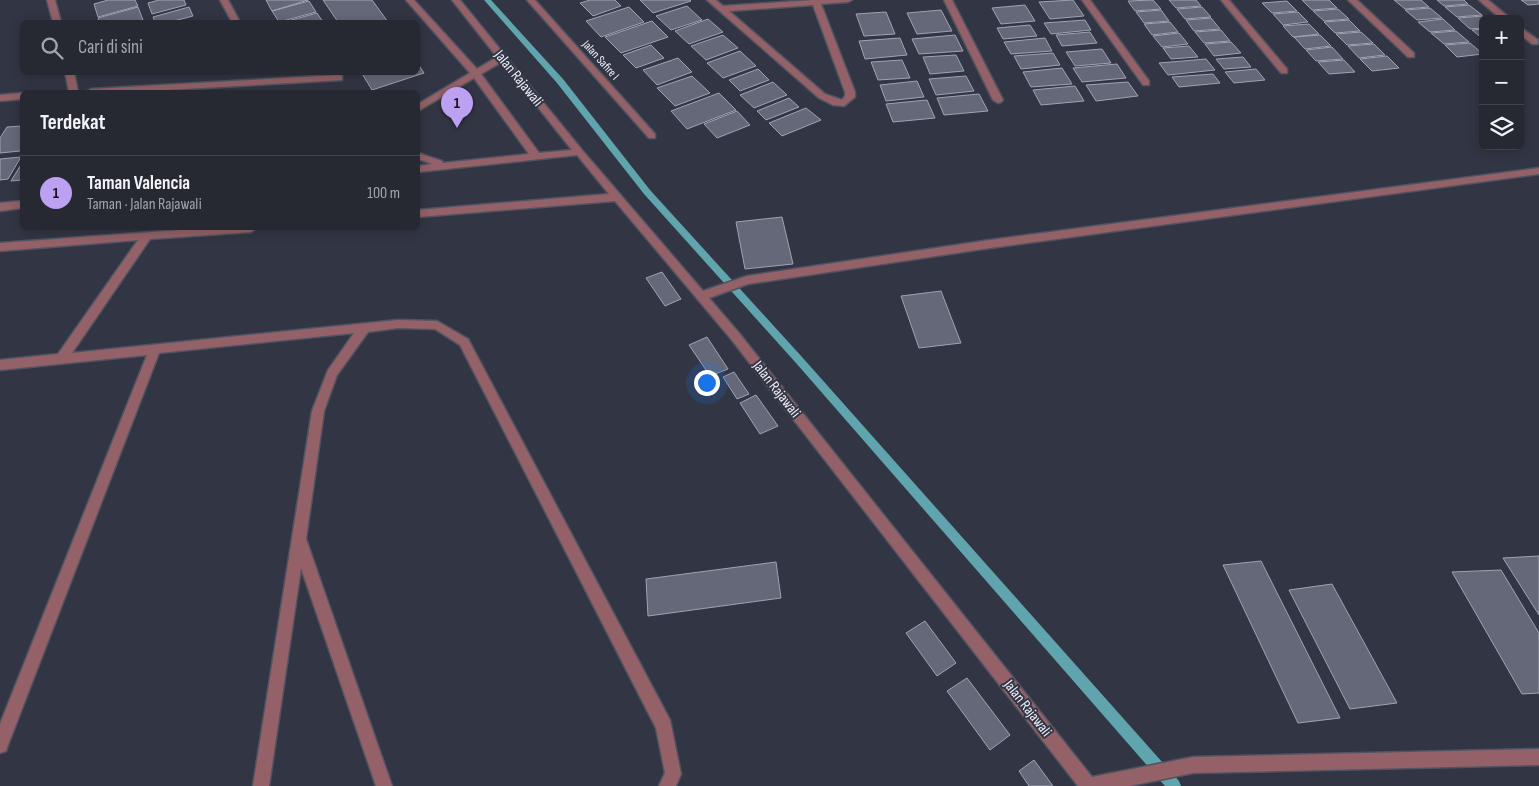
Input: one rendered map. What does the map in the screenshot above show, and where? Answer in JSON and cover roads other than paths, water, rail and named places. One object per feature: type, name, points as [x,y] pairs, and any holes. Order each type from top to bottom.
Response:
[{"type":"street","points":[[52,0],[57,20]]},
{"type":"street","points":[[224,0],[235,20]]},
{"type":"street","points":[[410,0],[475,73],[535,155]]},
{"type":"street","name":"Jalan Rajawali","points":[[456,0],[579,152],[702,296],[1089,786]]},
{"type":"street","name":"Jalan Safire I","points":[[531,0],[652,136]]},
{"type":"street","points":[[711,0],[822,96],[836,103],[844,103],[850,97],[850,92],[816,2]]},
{"type":"street","points":[[721,9],[848,0]]},
{"type":"street","points":[[948,0],[998,100]]},
{"type":"street","points":[[1086,0],[1146,83]]},
{"type":"street","points":[[1224,0],[1284,71]]},
{"type":"street","points":[[1352,0],[1410,55]]},
{"type":"street","points":[[1483,0],[1501,15]]},
{"type":"street","points":[[1524,33],[1535,42]]},
{"type":"street","points":[[420,107],[502,58]]},
{"type":"street","points":[[71,75],[74,90]]},
{"type":"street","points":[[264,75],[268,82]]},
{"type":"street","points":[[126,90],[339,78]]},
{"type":"street","points":[[0,98],[20,96]]},
{"type":"street","points":[[420,169],[445,164],[579,152]]},
{"type":"street","points":[[420,157],[428,161],[445,164]]},
{"type":"street","points":[[702,296],[747,280],[990,244],[1539,171]]},
{"type":"street","points":[[420,214],[619,197]]},
{"type":"street","points":[[0,207],[20,205]]},
{"type":"street","points":[[0,247],[225,230]]},
{"type":"street","points":[[62,358],[147,236]]},
{"type":"street","points":[[0,365],[398,324],[438,324],[464,342],[664,726],[673,774],[667,786]]},
{"type":"street","points":[[260,786],[318,411],[332,373],[365,328]]},
{"type":"street","points":[[0,745],[155,349]]},
{"type":"street","points":[[298,538],[384,786]]},
{"type":"street","points":[[1089,786],[1193,765],[1539,757]]},
{"type":"waterway","points":[[487,0],[560,81],[647,192],[799,360],[1174,786]]},
{"type":"place","name":"Taman Valencia","points":[[457,128]]}]
